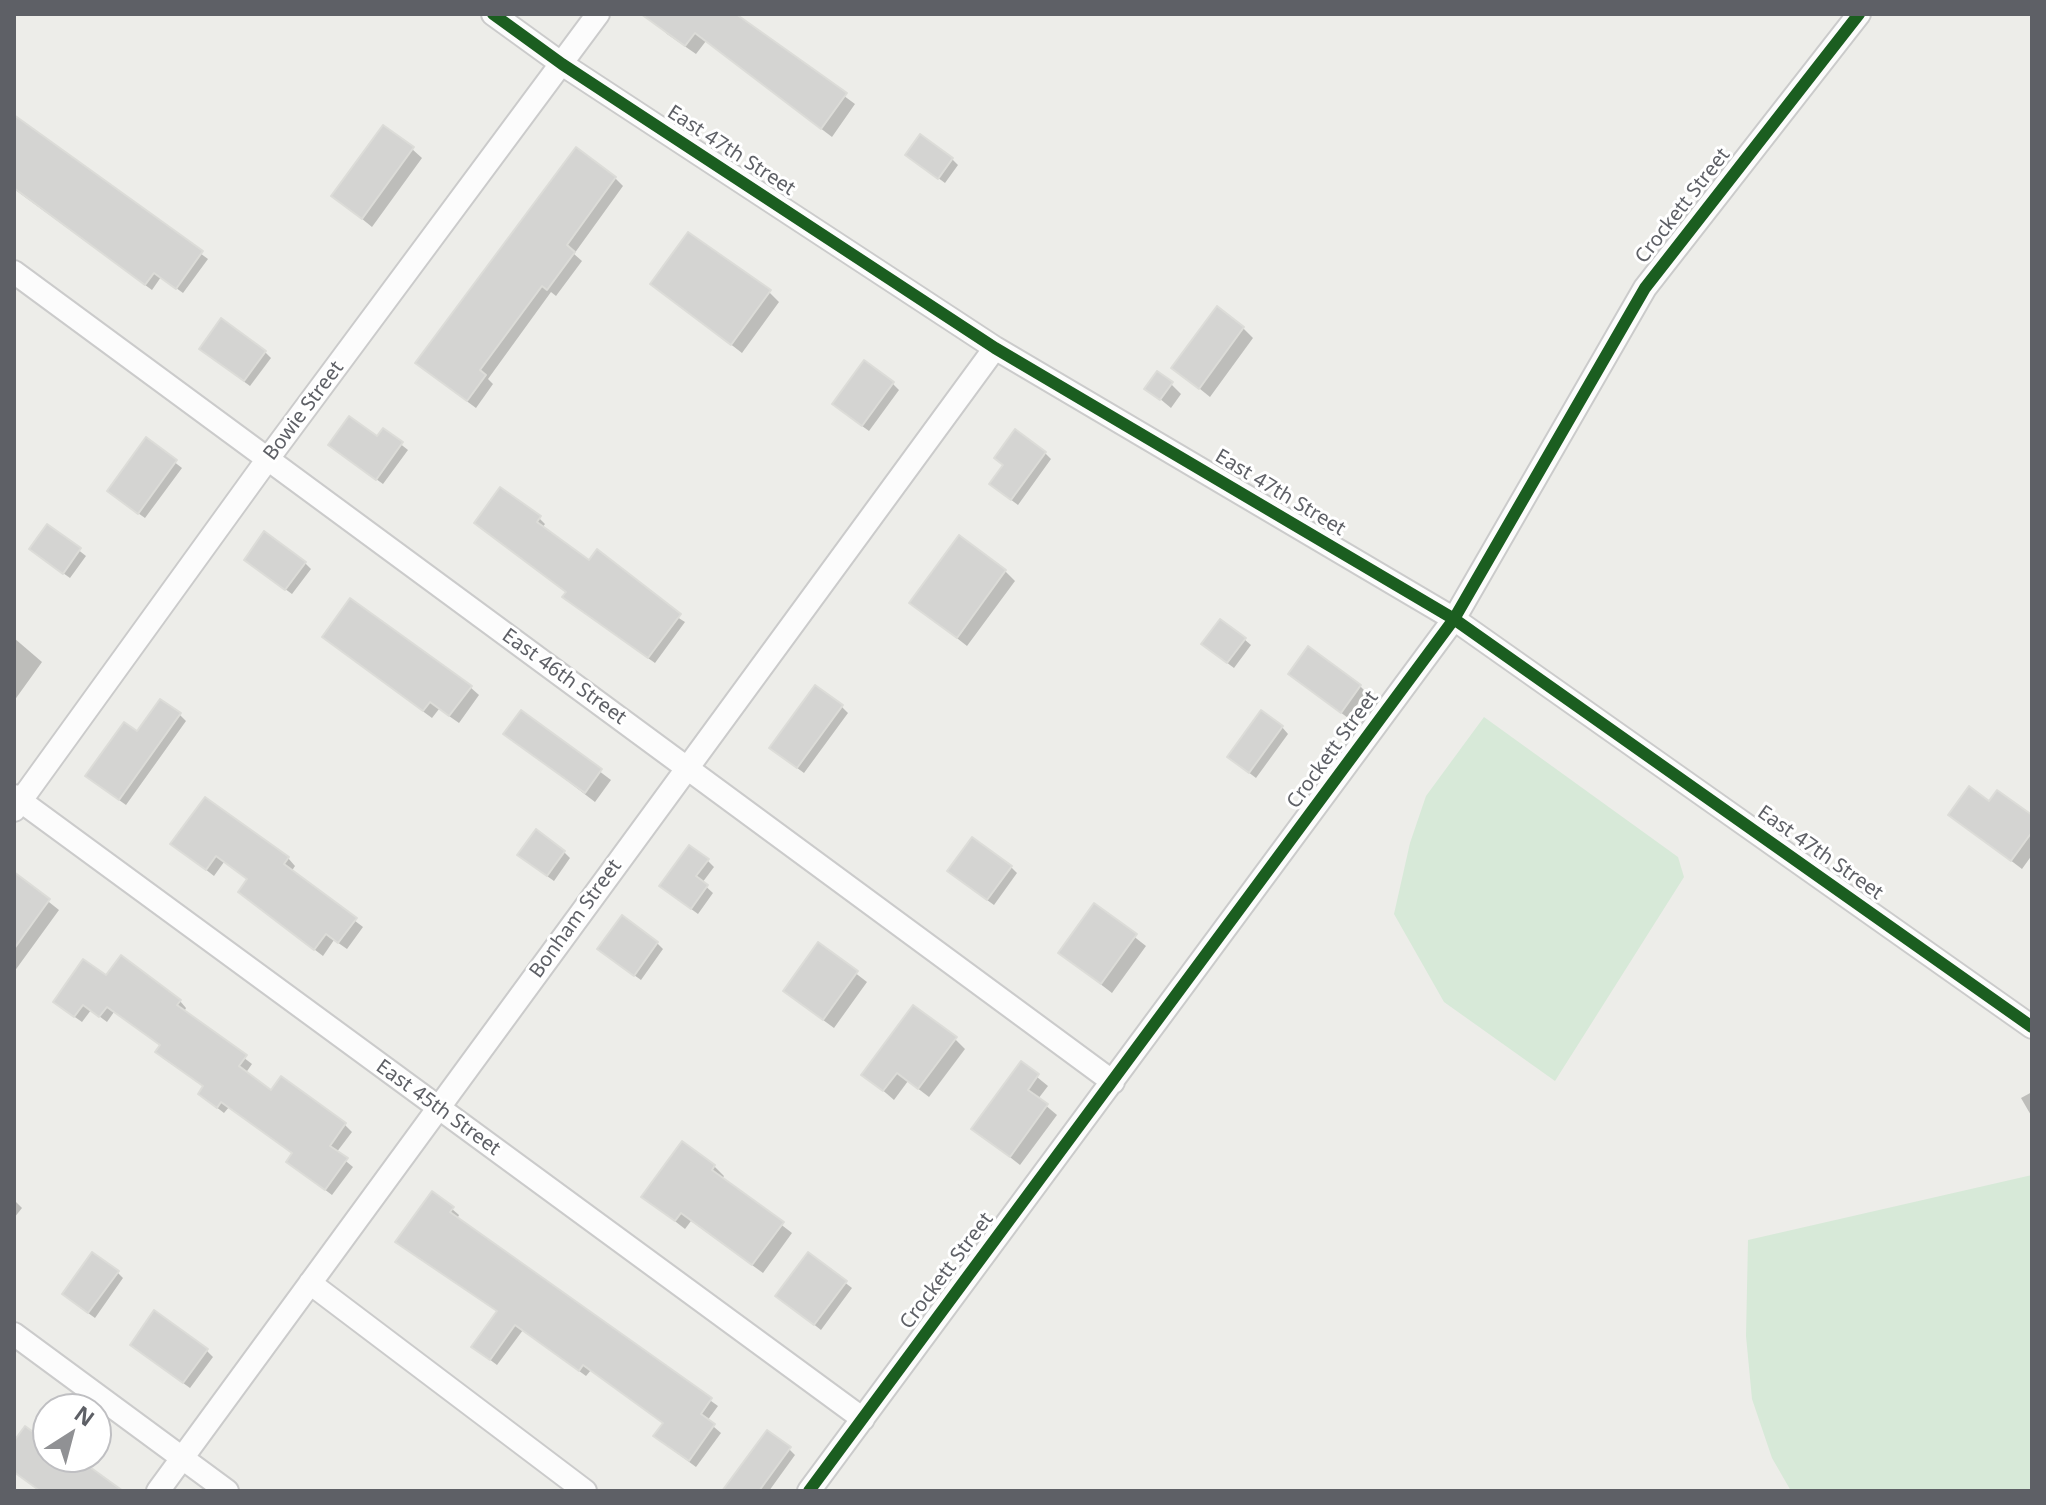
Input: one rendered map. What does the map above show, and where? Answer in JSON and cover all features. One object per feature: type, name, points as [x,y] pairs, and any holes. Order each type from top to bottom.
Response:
[{"type":"street","name":"East 47th Street","points":[[493,14],[562,64],[995,348],[1454,619],[2032,1027]]},
{"type":"street","name":"Bowie Street","points":[[16,803],[598,14]]},
{"type":"street","name":"Crockett Street","points":[[809,1491],[1454,619],[1645,288],[1859,14]]},
{"type":"street","name":"East 46th Street","points":[[14,272],[1113,1082]]},
{"type":"street","name":"Bonham Street","points":[[158,1491],[995,348]]},
{"type":"street","name":"East 45th Street","points":[[16,803],[863,1419]]},
{"type":"street","points":[[310,1283],[585,1491]]},
{"type":"street","points":[[14,1334],[227,1491]]},
{"type":"green space","points":[[1484,717],[1678,857],[1684,877],[1555,1081],[1444,1002],[1394,914],[1410,843],[1426,796]]},
{"type":"green space","points":[[2032,1175],[2032,1491],[1791,1491],[1772,1458],[1752,1399],[1746,1336],[1748,1240]]},
{"type":"building","points":[[641,14],[736,14],[847,93],[821,129],[695,33],[685,46]]},
{"type":"building","points":[[14,115],[203,251],[176,289],[154,273],[145,285],[14,188]]},
{"type":"building","points":[[383,125],[414,147],[362,219],[331,196]]},
{"type":"building","points":[[920,134],[953,158],[938,179],[905,155]]},
{"type":"building","points":[[576,147],[616,177],[567,245],[575,252],[547,290],[542,286],[480,370],[486,375],[467,401],[415,363]]},
{"type":"building","points":[[688,232],[771,290],[731,345],[650,284]]},
{"type":"building","points":[[1217,306],[1244,327],[1199,389],[1171,368]]},
{"type":"building","points":[[221,318],[266,351],[244,381],[199,349]]},
{"type":"building","points":[[864,360],[894,382],[862,426],[832,404]]},
{"type":"building","points":[[1157,371],[1173,382],[1160,400],[1144,389]]},
{"type":"building","points":[[349,416],[377,436],[383,428],[403,442],[376,480],[328,445]]},
{"type":"building","points":[[1015,429],[1046,452],[1011,500],[989,484],[1003,465],[994,458]]},
{"type":"building","points":[[146,437],[177,460],[138,514],[107,491]]},
{"type":"building","points":[[500,487],[541,516],[537,522],[589,560],[597,549],[681,614],[648,658],[562,597],[566,592],[474,523]]},
{"type":"building","points":[[47,524],[81,548],[63,574],[29,549]]},
{"type":"building","points":[[264,531],[306,562],[285,590],[244,560]]},
{"type":"building","points":[[959,535],[1006,570],[957,638],[909,603]]},
{"type":"building","points":[[350,598],[472,686],[449,716],[430,702],[423,711],[322,637]]},
{"type":"building","points":[[1220,619],[1246,638],[1227,663],[1201,644]]},
{"type":"building","points":[[1308,646],[1361,685],[1341,713],[1288,674]]},
{"type":"building","points":[[815,685],[843,705],[797,768],[769,748]]},
{"type":"building","points":[[160,699],[181,713],[119,800],[85,776],[124,722],[137,731]]},
{"type":"building","points":[[521,710],[602,769],[585,793],[503,734]]},
{"type":"building","points":[[1261,710],[1283,726],[1249,773],[1227,757]]},
{"type":"building","points":[[1969,786],[1989,801],[1997,790],[2032,815],[2032,832],[2011,861],[1948,815]]},
{"type":"building","points":[[205,797],[289,857],[284,864],[357,918],[338,943],[326,934],[314,950],[238,892],[247,879],[216,856],[206,870],[170,844]]},
{"type":"building","points":[[536,829],[565,851],[547,876],[517,855]]},
{"type":"building","points":[[972,837],[1012,866],[987,900],[947,871]]},
{"type":"building","points":[[689,845],[709,859],[696,876],[708,885],[691,909],[659,886]]},
{"type":"building","points":[[14,872],[50,899],[14,949]]},
{"type":"building","points":[[1094,903],[1137,934],[1101,984],[1058,953]]},
{"type":"building","points":[[622,915],[658,942],[634,976],[597,949]]},
{"type":"building","points":[[818,942],[858,971],[823,1020],[783,991]]},
{"type":"building","points":[[121,955],[181,1000],[177,1005],[247,1055],[239,1066],[271,1090],[281,1076],[346,1123],[330,1146],[348,1158],[325,1190],[286,1162],[292,1153],[221,1102],[217,1108],[198,1094],[203,1086],[155,1052],[160,1045],[107,1007],[99,1017],[83,1005],[74,1017],[53,1002],[83,959],[106,975]]},
{"type":"building","points":[[913,1005],[957,1037],[918,1089],[897,1073],[883,1091],[861,1075]]},
{"type":"building","points":[[1021,1061],[1039,1074],[1028,1090],[1048,1104],[1010,1157],[971,1129]]},
{"type":"building","points":[[682,1141],[715,1165],[712,1170],[784,1222],[752,1265],[681,1213],[675,1221],[641,1197]]},
{"type":"building","points":[[432,1191],[454,1207],[450,1212],[712,1398],[701,1414],[715,1424],[689,1461],[653,1436],[663,1423],[583,1365],[579,1371],[515,1325],[490,1360],[471,1347],[497,1311],[395,1242]]},
{"type":"building","points":[[92,1252],[119,1271],[88,1313],[62,1294]]},
{"type":"building","points":[[808,1252],[847,1281],[814,1325],[775,1296]]},
{"type":"building","points":[[154,1310],[208,1349],[183,1383],[130,1345]]},
{"type":"building","points":[[25,1426],[32,1431],[32,1473],[98,1473],[123,1491],[40,1491],[14,1472],[14,1441]]},
{"type":"building","points":[[767,1430],[791,1447],[759,1491],[722,1491]]},
{"type":"cycle path","points":[[493,14],[562,64],[995,348],[1454,619],[2032,1027]]},
{"type":"cycle path","points":[[809,1491],[1454,619],[1645,288],[1859,14]]}]
